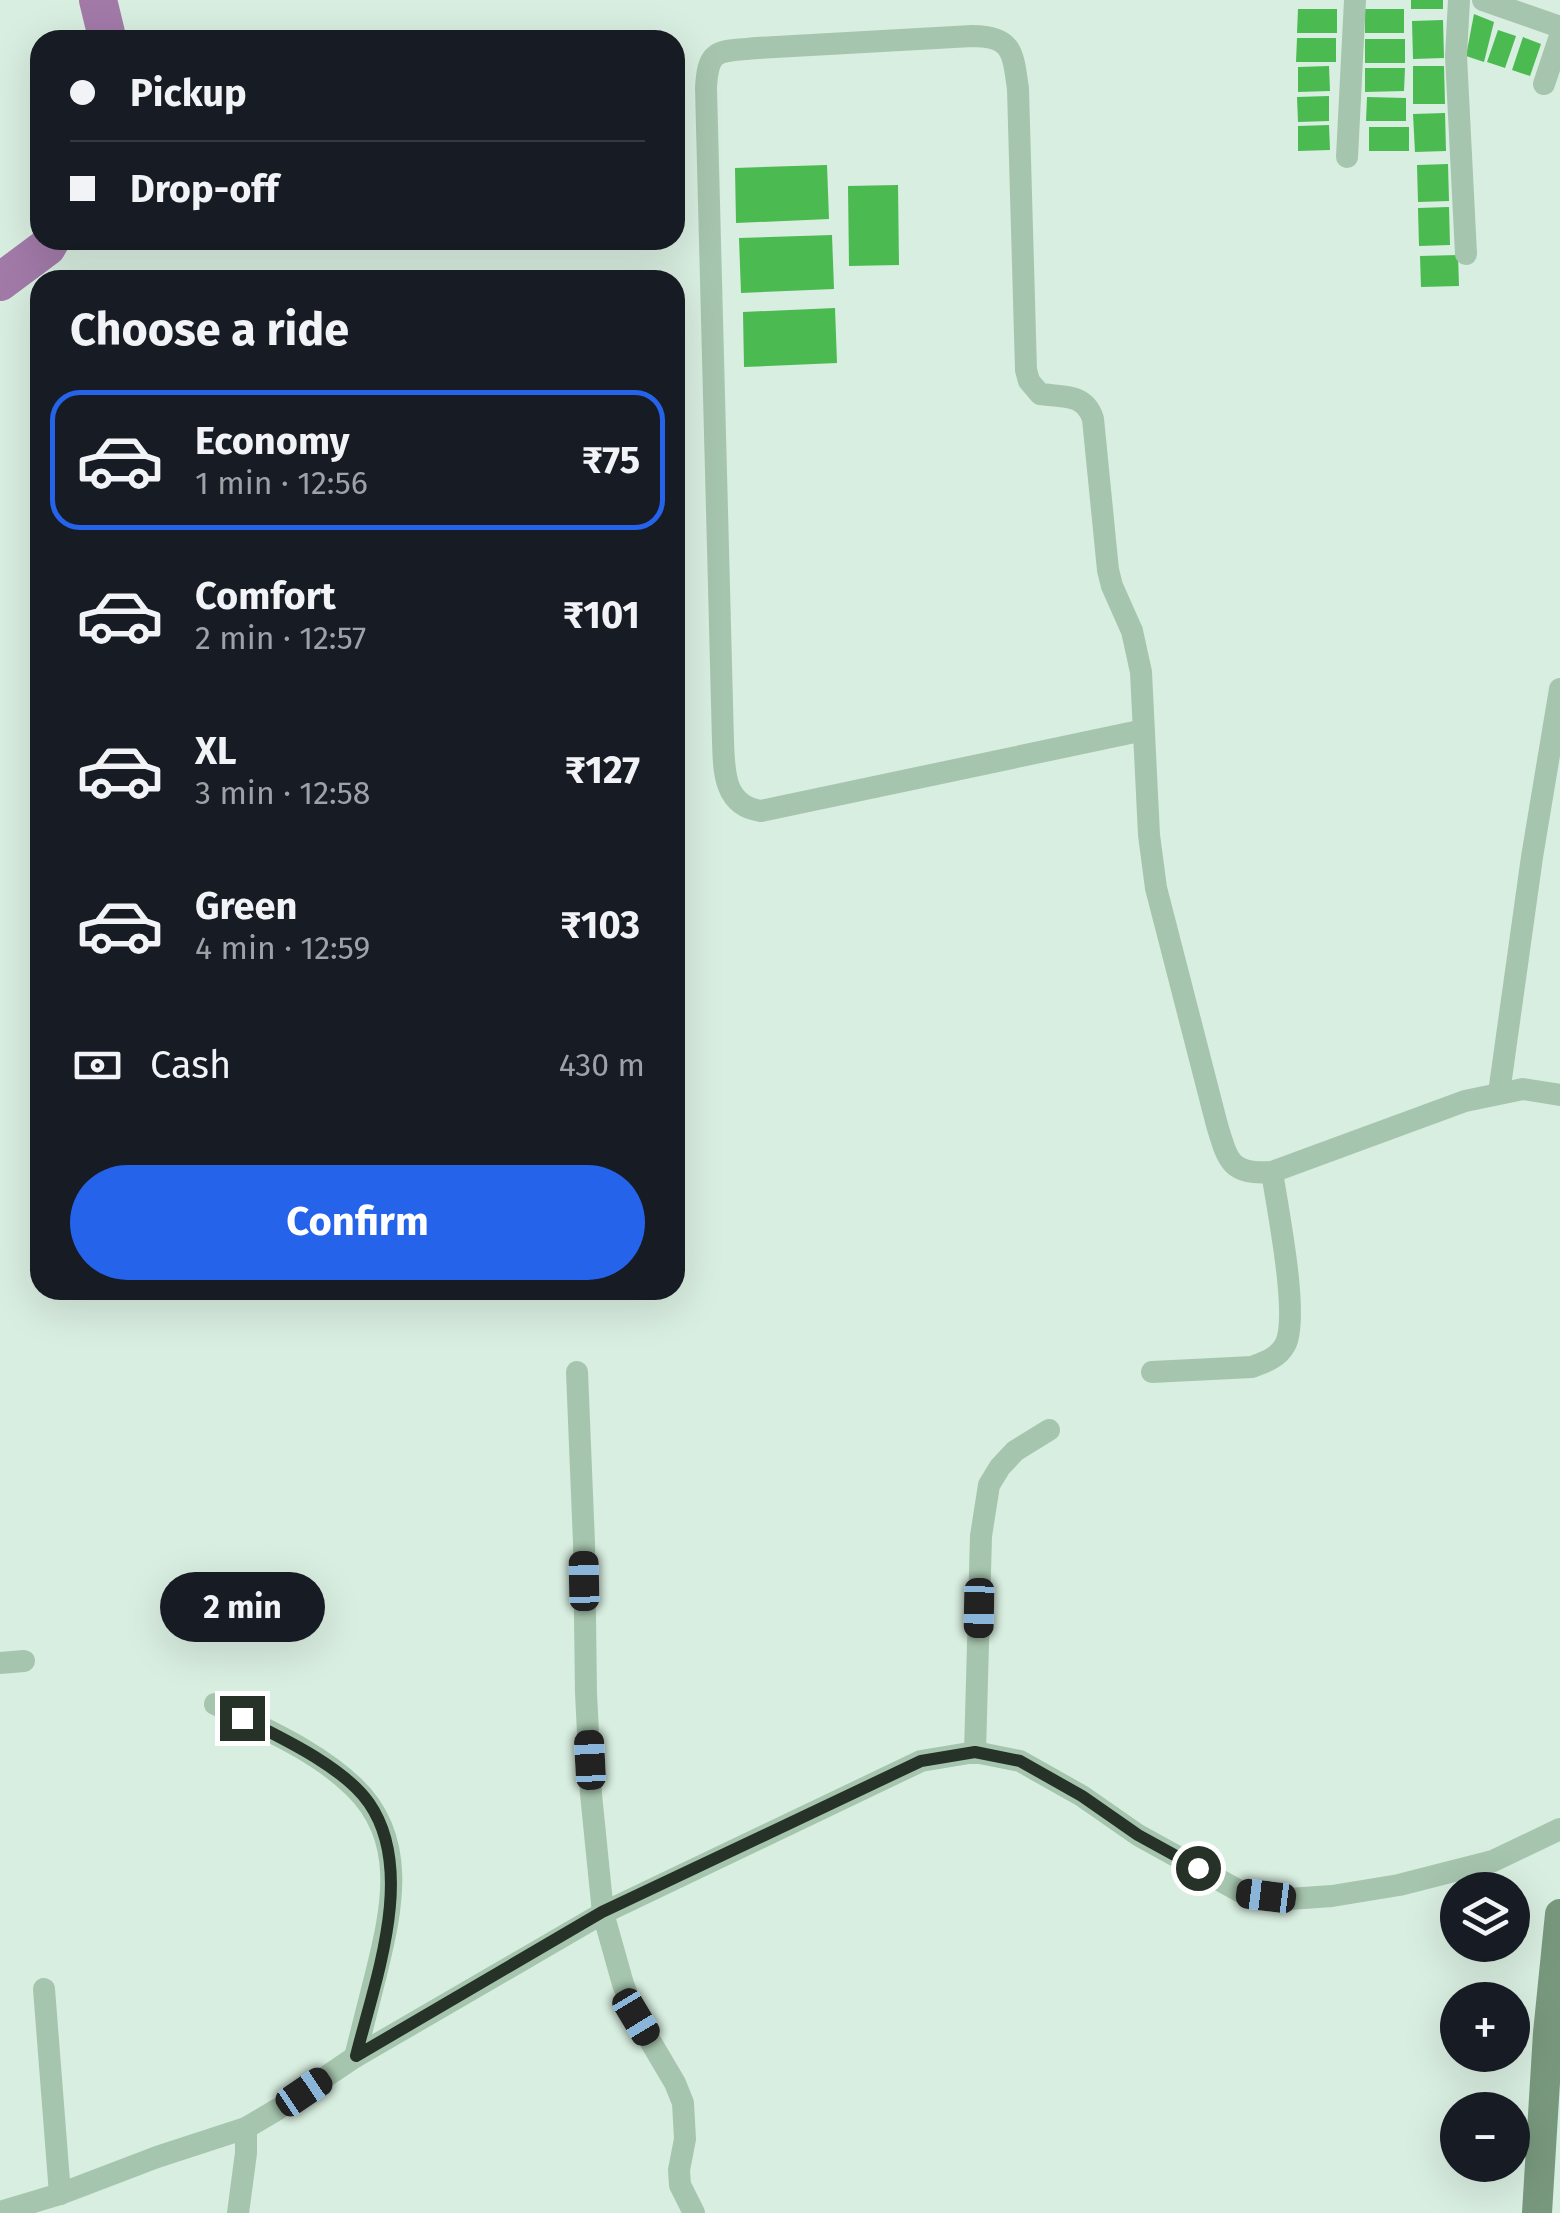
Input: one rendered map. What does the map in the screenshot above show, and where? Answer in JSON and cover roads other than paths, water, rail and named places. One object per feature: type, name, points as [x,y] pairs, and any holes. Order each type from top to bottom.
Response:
[{"type":"main road","points":[[1537,2213],[1560,1914]]},
{"type":"street","points":[[1347,157],[1355,0]]},
{"type":"street","points":[[1459,0],[1456,56],[1466,254]]},
{"type":"street","points":[[1483,0],[1560,28]]},
{"type":"street","points":[[1144,730],[761,811],[742,806],[732,795],[723,741],[706,88],[707,68],[715,55],[757,48],[972,36],[990,36],[1008,46],[1018,89],[1026,370],[1040,394],[1079,399],[1090,410],[1096,435],[1108,570],[1138,654],[1144,730],[1149,835],[1156,888],[1217,1125],[1227,1154],[1236,1166],[1242,1172],[1272,1172],[1499,1093],[1523,1089],[1560,1094]]},
{"type":"street","points":[[1544,84],[1560,36]]},
{"type":"street","points":[[1499,1093],[1560,688]]},
{"type":"street","points":[[1152,1372],[1252,1367],[1277,1355],[1286,1344],[1290,1318],[1288,1281],[1272,1172]]},
{"type":"street","points":[[577,1372],[588,1727],[602,1912],[622,1984],[683,2103],[685,2139],[678,2170],[680,2185],[694,2213]]},
{"type":"street","points":[[975,1752],[980,1536],[989,1485],[1016,1450],[1049,1430]]},
{"type":"street","points":[[215,1704],[296,1746],[351,1784],[369,1803],[384,1831],[392,1871],[392,1901],[356,2056]]},
{"type":"street","points":[[0,2212],[246,2128],[356,2056],[602,1912],[921,1761],[975,1752],[1020,1761],[1082,1796],[1138,1835],[1243,1893],[1290,1899],[1399,1886],[1492,1861],[1560,1829]]},
{"type":"street","points":[[44,1989],[60,2194]]},
{"type":"street","points":[[238,2213],[246,2128]]},
{"type":"waterway","points":[[98,0],[105,30]]},
{"type":"waterway","points":[[0,282],[43,250]]}]
